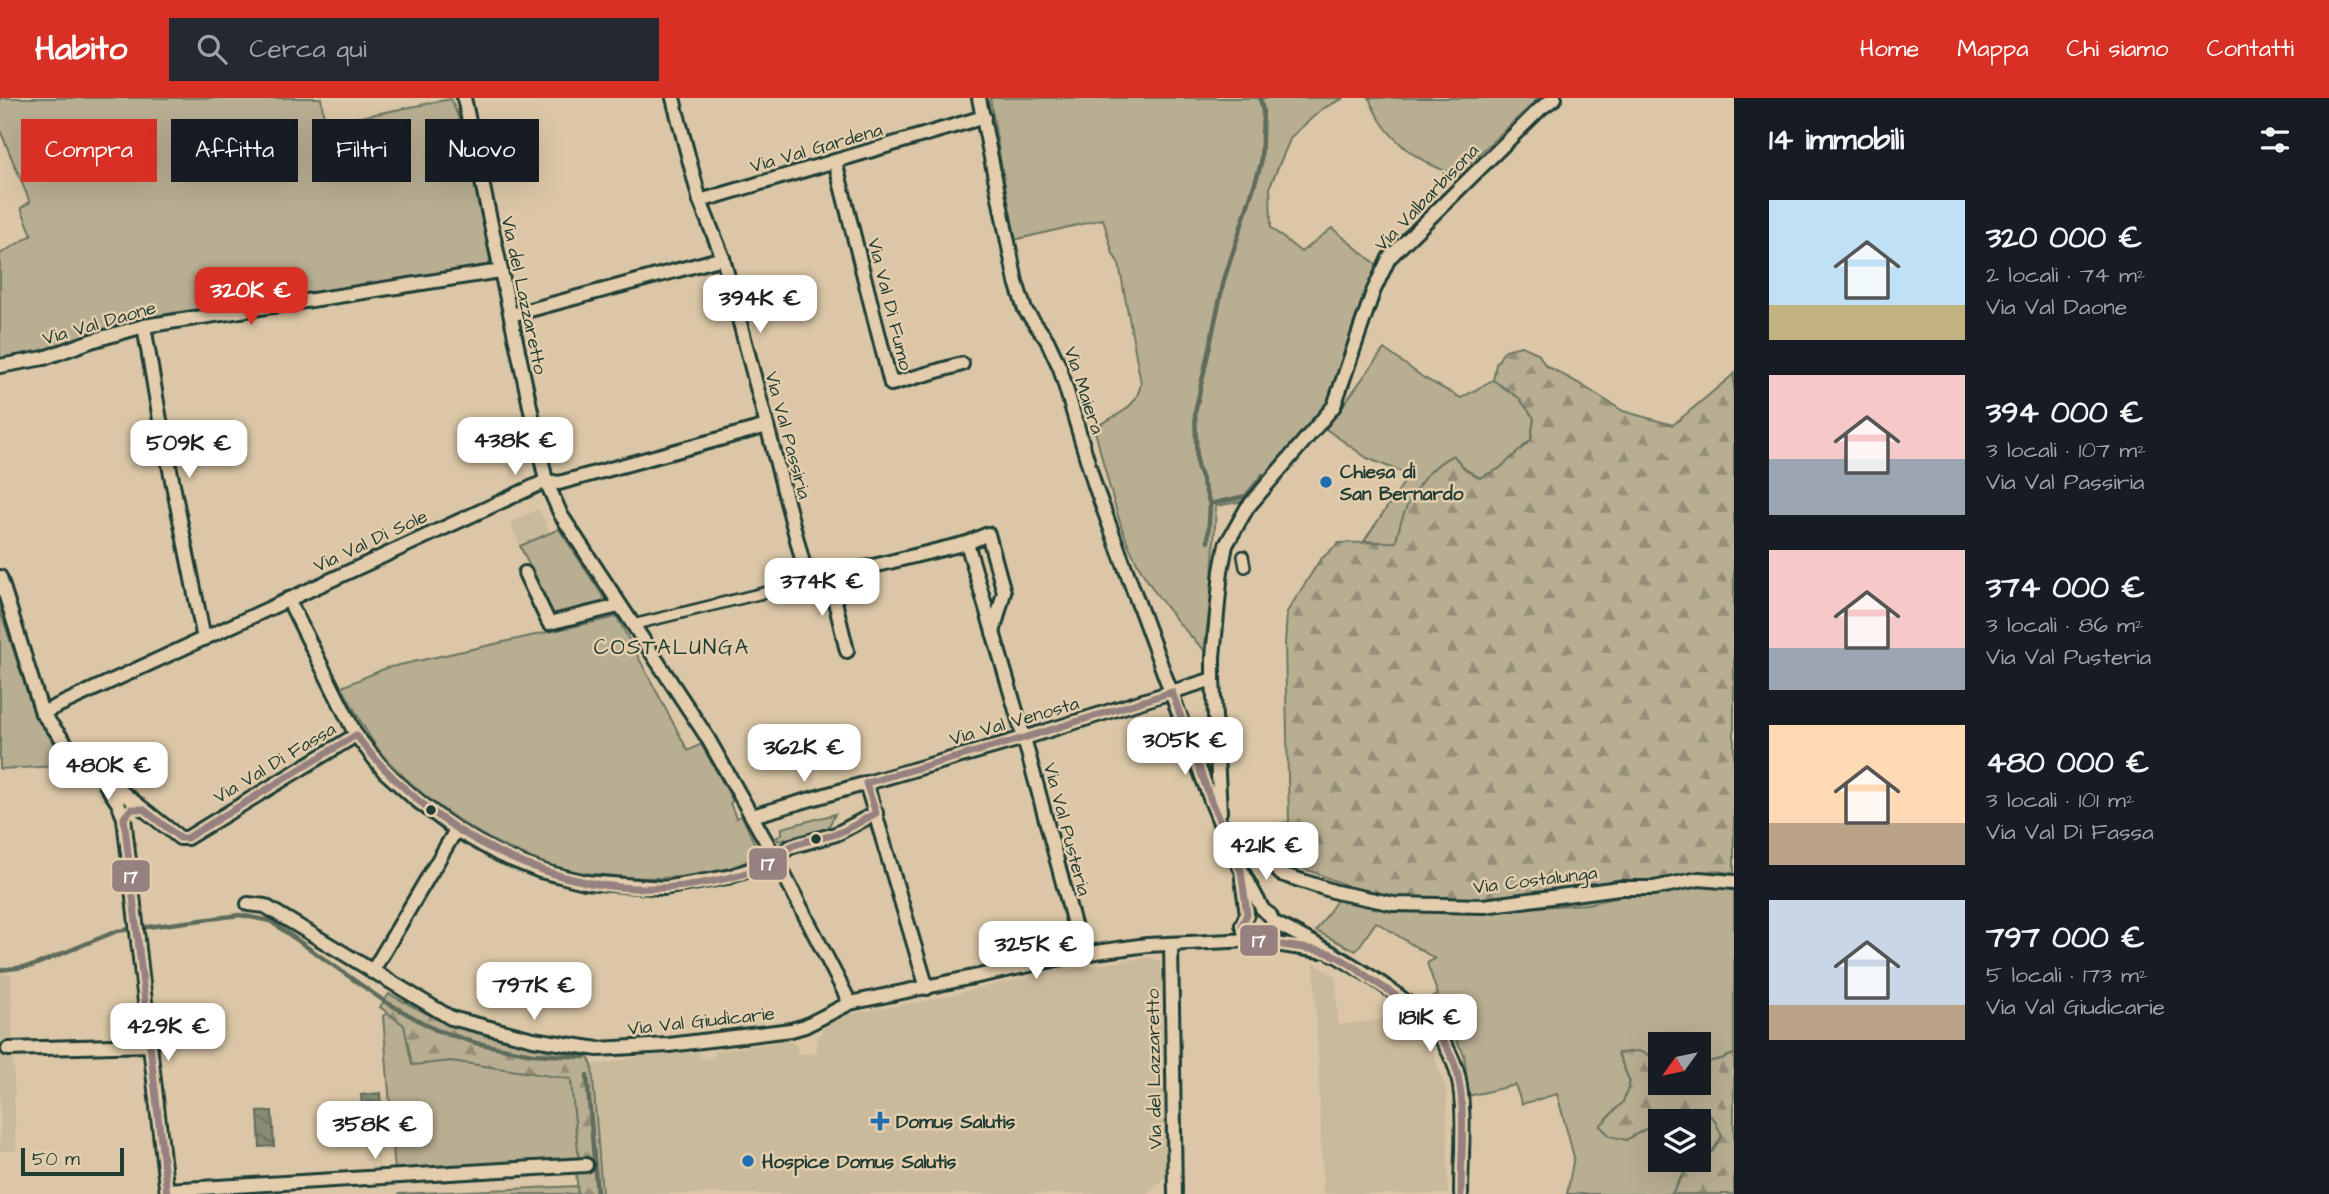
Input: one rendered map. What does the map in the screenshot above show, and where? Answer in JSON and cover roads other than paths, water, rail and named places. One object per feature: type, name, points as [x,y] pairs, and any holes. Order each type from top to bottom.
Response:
[{"type":"street","name":"Via del Lazzaretto","points":[[464,98],[546,481],[561,515],[707,737],[776,859],[850,1003]]},
{"type":"street","name":"Via Val Passiria","points":[[673,98],[700,201],[723,258],[808,582]]},
{"type":"street","name":"Via Maiera","points":[[979,98],[1016,282],[1025,310],[1047,340],[1060,368],[1095,486],[1172,692]]},
{"type":"street","name":"Via Valbarbisona","points":[[1213,679],[1215,632],[1229,538],[1247,508],[1334,406],[1373,292],[1389,258],[1541,108],[1555,98]]},
{"type":"street","name":"Via Val Gardena","points":[[700,201],[984,117]]},
{"type":"street","name":"Via Val Di Fumo","points":[[835,161],[891,384],[962,364]]},
{"type":"street","points":[[511,316],[723,258]]},
{"type":"street","name":"Via Val Daone","points":[[0,366],[44,358],[144,326],[500,271]]},
{"type":"street","points":[[144,326],[204,639]]},
{"type":"street","name":"Via Val Di Sole","points":[[42,713],[546,481],[559,483],[767,426]]},
{"type":"street","points":[[632,625],[967,543],[988,534],[1004,592],[993,633]]},
{"type":"street","name":"Via Val Pusteria","points":[[967,543],[1024,738],[1082,954]]},
{"type":"street","points":[[1243,556],[1245,568]]},
{"type":"street","points":[[525,573],[549,624],[619,606]]},
{"type":"street","name":"Via Val Di Fassa","points":[[0,577],[42,713],[75,754],[180,838],[187,838],[356,735]]},
{"type":"street","points":[[829,577],[847,651]]},
{"type":"street","points":[[288,599],[356,735],[384,771],[456,830],[500,855],[540,871],[585,882],[624,887],[664,888],[728,877],[776,859],[790,847],[836,834],[876,813]]},
{"type":"street","points":[[1220,823],[1213,679],[1172,692],[1220,823],[1231,850],[1263,910],[1270,915],[1273,922],[1272,933],[1257,940],[1247,936],[1241,871]]},
{"type":"street","name":"Via Val Venosta","points":[[752,816],[1024,738],[1172,692]]},
{"type":"street","points":[[94,770],[112,792],[124,818],[167,1192],[586,1165]]},
{"type":"street","points":[[866,783],[927,988]]},
{"type":"street","points":[[124,818],[131,809],[143,809]]},
{"type":"street","points":[[372,972],[456,830]]},
{"type":"street","name":"Via Costalunga","points":[[1231,850],[1252,844],[1281,874],[1336,892],[1394,904],[1484,906],[1619,888],[1654,888],[1699,879],[1734,882]]},
{"type":"street","name":"Via Val Giudicarie","points":[[248,904],[265,906],[451,1018],[533,1038],[598,1049],[669,1045],[791,1030],[805,1026],[850,1003]]},
{"type":"street","points":[[1220,941],[1257,910],[1263,910]]},
{"type":"street","points":[[1273,922],[1406,1001],[1433,1026],[1458,1075],[1461,1101],[1461,1194]]},
{"type":"street","points":[[850,1003],[1082,954],[1171,944],[1257,940],[1327,952]]},
{"type":"street","name":"Via del Lazzaretto","points":[[1171,944],[1175,1194]]},
{"type":"street","points":[[8,1049],[149,1045]]},
{"type":"water","points":[[380,1093],[382,1126],[367,1127],[361,1095]]},
{"type":"water","points":[[272,1111],[274,1146],[260,1147],[258,1112]]},
{"type":"waterway","points":[[1208,542],[1210,504],[1197,465],[1195,413],[1224,280],[1261,164],[1263,111],[1260,98]]},
{"type":"waterway","points":[[1210,504],[1246,496],[1263,475]]},
{"type":"waterway","points":[[0,970],[32,966],[117,931],[240,915],[270,921],[384,1001],[436,1030],[476,1043],[532,1054],[584,1057]]},
{"type":"waterway","points":[[587,1075],[597,1194]]},
{"type":"place","name":"Chiesa di San Bernardo","points":[[1326,482]]},
{"type":"place","name":"Domus Salutis","points":[[880,1121]]},
{"type":"place","name":"Hospice Domus Salutis","points":[[748,1161]]},
{"type":"district","name":"COSTALUNGA","points":[[672,647]]}]
